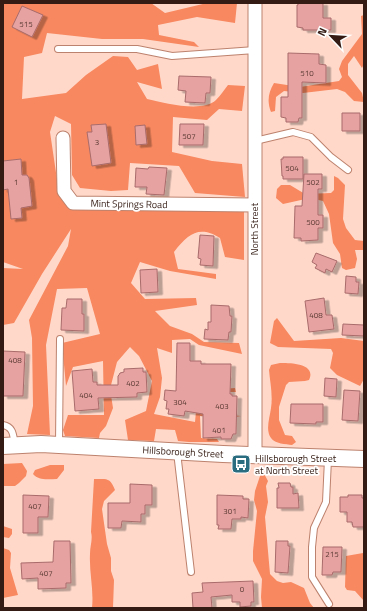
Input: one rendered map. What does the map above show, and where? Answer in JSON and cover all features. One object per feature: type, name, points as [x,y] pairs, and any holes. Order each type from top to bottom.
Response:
[{"type":"street","name":"North Street","points":[[255,3],[255,455]]},
{"type":"street","name":"Mint Springs Road","points":[[63,138],[64,191],[74,203],[254,205]]},
{"type":"street","name":"Hillsborough Street","points":[[9,446],[41,444],[177,452],[364,459]]},
{"type":"lane","points":[[58,49],[137,49],[172,56],[255,50]]},
{"type":"lane","points":[[255,140],[293,132],[311,137],[330,157],[348,170]]},
{"type":"lane","points":[[59,446],[60,339]]},
{"type":"lane","points":[[3,425],[8,426],[12,431],[9,446]]},
{"type":"lane","points":[[177,452],[191,572]]},
{"type":"lane","points":[[328,458],[326,502],[314,528],[312,547],[312,577],[330,604]]},
{"type":"shaded area","points":[[3,3],[151,3],[165,13],[207,3],[237,3],[235,23],[197,17],[158,25],[159,35],[194,42],[199,47],[143,39],[102,39],[47,33],[42,53],[24,57],[22,99],[66,93],[86,75],[113,56],[128,57],[137,70],[158,64],[162,89],[137,82],[147,99],[155,101],[173,105],[202,106],[210,104],[216,100],[228,85],[245,86],[242,111],[219,109],[207,120],[173,117],[172,152],[212,161],[242,164],[245,197],[195,193],[179,166],[130,163],[128,190],[111,191],[80,188],[72,175],[71,124],[55,116],[50,132],[59,193],[64,201],[244,211],[244,260],[225,257],[220,238],[206,232],[194,233],[189,236],[174,252],[178,269],[216,274],[216,279],[170,271],[140,262],[131,283],[145,299],[196,298],[197,305],[155,311],[170,326],[192,334],[204,342],[239,343],[242,354],[199,345],[190,339],[172,340],[172,353],[157,348],[162,378],[160,397],[154,414],[195,422],[198,391],[235,388],[236,392],[204,392],[206,413],[241,416],[200,416],[201,438],[217,439],[219,442],[178,441],[175,430],[156,429],[154,441],[128,440],[125,420],[146,411],[152,381],[139,356],[130,347],[117,362],[110,389],[113,408],[106,426],[100,433],[99,438],[65,436],[63,430],[68,415],[104,415],[103,361],[73,367],[66,386],[62,343],[100,334],[87,288],[57,289],[46,345],[50,435],[27,434],[33,406],[32,338],[29,320],[68,246],[71,229],[42,274],[14,323],[3,325],[3,268],[23,269],[3,262]]},
{"type":"shaded area","points":[[364,15],[364,64],[362,68],[354,56],[348,64],[348,75],[362,93],[364,102],[354,101],[345,92],[337,89],[303,93],[284,91],[276,97],[275,111],[271,112],[269,98],[270,90],[274,83],[300,87],[339,81],[342,77],[339,69],[342,61],[362,34],[361,16]]},
{"type":"shaded area","points":[[334,176],[345,185],[343,219],[346,228],[355,240],[364,241],[364,250],[355,250],[357,259],[355,268],[346,270],[342,268],[340,254],[333,243],[329,214],[323,201],[310,198],[283,204],[276,198],[277,189],[281,185],[290,185],[305,194],[331,193],[334,190]]},
{"type":"shaded area","points":[[277,318],[294,341],[341,338],[364,341],[364,379],[360,386],[337,375],[330,368],[333,353],[331,349],[278,347],[270,343],[274,321]]},
{"type":"shaded area","points":[[280,363],[301,365],[309,370],[310,374],[309,380],[289,382],[286,385],[279,407],[279,420],[285,435],[292,436],[296,442],[292,445],[273,440],[268,431],[272,398],[269,370],[271,365]]},
{"type":"shaded area","points":[[22,463],[27,471],[26,476],[15,486],[3,486],[3,464]]},
{"type":"shaded area","points":[[50,465],[64,465],[64,470],[57,479],[41,479],[33,474],[35,470]]},
{"type":"shaded area","points":[[262,470],[268,481],[266,486],[268,502],[265,517],[270,574],[277,581],[283,583],[291,582],[304,588],[310,603],[314,608],[262,608],[262,579],[253,561],[253,551],[257,511],[254,500],[255,491]]},
{"type":"shaded area","points":[[94,479],[110,481],[115,490],[104,501],[102,509],[107,544],[111,558],[111,571],[114,580],[113,608],[92,608],[90,551],[92,540],[91,532]]},
{"type":"shaded area","points":[[3,526],[12,529],[12,534],[9,538],[3,537]]},
{"type":"shaded area","points":[[3,548],[9,550],[11,553],[10,568],[18,595],[3,598]]},
{"type":"shaded area","points":[[363,553],[364,601],[355,591],[347,590],[345,587],[346,556]]},
{"type":"building","points":[[298,3],[323,3],[323,18],[331,18],[331,30],[303,30],[303,28],[297,27]]},
{"type":"building","points":[[22,6],[43,15],[32,37],[12,27]]},
{"type":"building","points":[[288,53],[319,54],[319,64],[326,65],[326,83],[302,82],[302,118],[299,118],[298,122],[286,122],[286,118],[281,117],[281,97],[288,97]]},
{"type":"building","points":[[179,76],[211,77],[210,93],[206,93],[205,103],[185,102],[186,91],[178,90]]},
{"type":"building","points":[[342,113],[360,113],[360,131],[342,131]]},
{"type":"building","points":[[106,124],[111,163],[92,166],[87,132],[92,132],[91,125]]},
{"type":"building","points":[[180,124],[204,124],[203,145],[179,145]]},
{"type":"building","points":[[145,125],[147,144],[136,145],[135,126]]},
{"type":"building","points":[[283,157],[303,157],[303,179],[283,179],[281,159],[283,159]]},
{"type":"building","points":[[21,159],[22,175],[27,175],[29,178],[32,206],[21,208],[22,218],[11,219],[8,189],[3,190],[3,161]]},
{"type":"building","points":[[149,167],[167,168],[164,195],[146,194],[147,187],[135,187],[136,168],[148,169]]},
{"type":"building","points":[[304,174],[322,174],[322,189],[318,189],[318,215],[323,215],[323,228],[318,228],[318,240],[301,241],[301,238],[294,238],[295,206],[302,206]]},
{"type":"building","points":[[200,235],[214,236],[213,266],[200,265],[201,259],[198,258]]},
{"type":"building","points":[[316,253],[337,261],[332,272],[326,269],[325,273],[315,268],[317,265],[312,262]]},
{"type":"building","points":[[157,269],[158,292],[141,293],[140,270]]},
{"type":"building","points":[[346,276],[356,277],[356,282],[359,282],[358,294],[345,293]]},
{"type":"building","points":[[324,298],[326,315],[332,315],[334,329],[309,332],[305,301]]},
{"type":"building","points":[[67,299],[82,299],[84,331],[61,330],[62,308],[66,308]]},
{"type":"building","points":[[211,305],[229,306],[230,316],[232,316],[231,332],[229,332],[228,340],[204,339],[205,329],[208,330],[208,322],[211,322]]},
{"type":"building","points":[[343,324],[364,325],[364,336],[342,335]]},
{"type":"building","points":[[177,343],[190,343],[190,361],[201,361],[201,364],[231,364],[230,394],[232,394],[232,396],[237,396],[236,434],[233,434],[231,439],[221,439],[221,437],[203,438],[203,414],[185,411],[184,416],[168,414],[169,409],[166,409],[167,401],[164,400],[165,390],[176,391]]},
{"type":"building","points":[[3,351],[25,352],[23,396],[3,396]]},
{"type":"building","points":[[143,368],[143,372],[146,372],[147,392],[137,393],[137,397],[98,398],[99,409],[75,411],[72,371],[92,369],[93,382],[97,382],[97,385],[118,385],[118,376],[120,373],[124,372],[124,369]]},
{"type":"building","points":[[325,378],[337,379],[336,397],[324,396]]},
{"type":"building","points":[[344,390],[360,391],[358,421],[342,420]]},
{"type":"building","points":[[291,404],[323,404],[323,422],[316,422],[316,424],[290,423]]},
{"type":"building","points":[[278,483],[290,483],[291,487],[293,487],[293,494],[298,493],[299,508],[277,508]]},
{"type":"building","points":[[130,484],[152,485],[152,505],[145,505],[145,514],[141,514],[141,522],[122,521],[121,528],[108,528],[108,503],[130,503]]},
{"type":"building","points":[[23,495],[49,496],[48,517],[38,517],[38,533],[23,533]]},
{"type":"building","points":[[217,495],[243,496],[243,499],[249,499],[248,518],[241,517],[241,519],[232,519],[231,529],[218,529]]},
{"type":"building","points":[[348,495],[362,495],[362,498],[364,498],[364,527],[353,527],[352,522],[347,522],[347,512],[340,512],[340,497],[348,497]]},
{"type":"building","points":[[54,541],[70,541],[71,583],[66,583],[66,588],[38,589],[38,578],[22,579],[21,563],[53,562]]},
{"type":"building","points":[[276,541],[288,541],[288,546],[290,546],[288,573],[275,572]]},
{"type":"building","points":[[323,547],[342,547],[341,572],[333,572],[332,575],[322,575]]},
{"type":"building","points":[[253,581],[254,602],[251,602],[251,606],[240,607],[240,602],[232,602],[232,595],[211,597],[212,608],[193,608],[192,593],[203,592],[202,583]]},
{"type":"place","name":"Hillsborough Street at North Street","points":[[241,464]]}]
